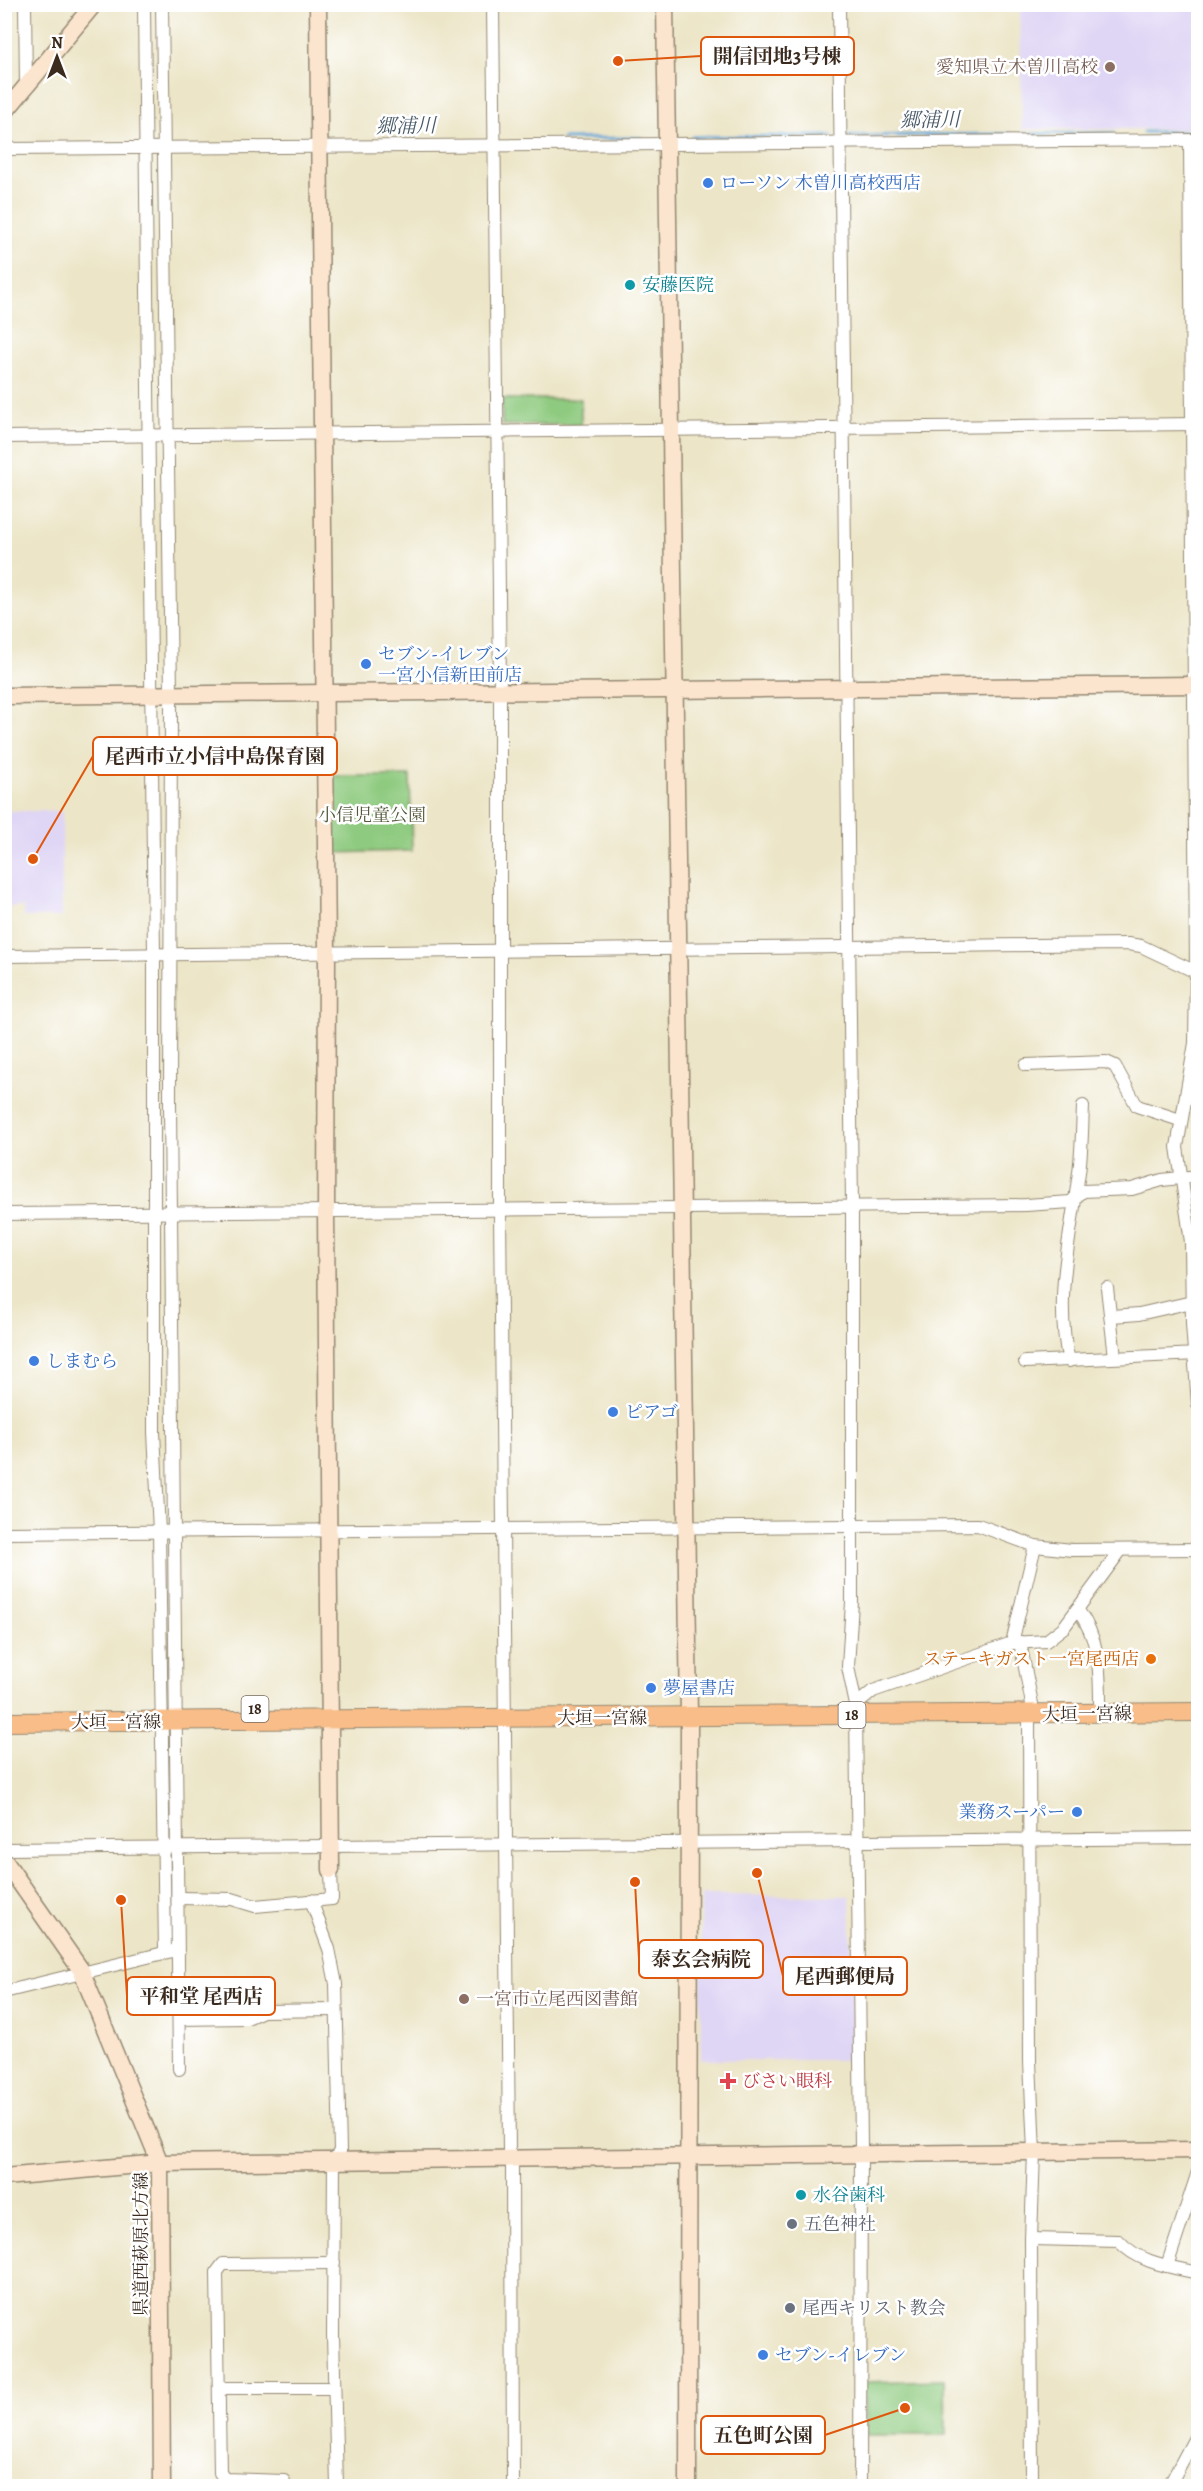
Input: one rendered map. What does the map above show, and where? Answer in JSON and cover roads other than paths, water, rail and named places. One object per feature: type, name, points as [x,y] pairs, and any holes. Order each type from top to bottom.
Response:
[{"type":"main road","name":"大垣一宮線","points":[[1031,1709],[1100,1703],[1198,1701]]},
{"type":"main road","name":"大垣一宮線","points":[[4,1722],[328,1713],[1031,1709],[1198,1712]]},
{"type":"main road","name":"大垣一宮線","points":[[4,1713],[168,1716]]},
{"type":"street","points":[[25,4],[26,86]]},
{"type":"street","points":[[4,113],[94,4]]},
{"type":"street","points":[[144,4],[154,954],[154,1432],[168,1716],[178,1847],[179,2069]]},
{"type":"street","points":[[162,4],[171,694],[171,1211],[174,1531],[164,1847],[165,1952]]},
{"type":"street","points":[[179,1898],[232,1899],[255,1906],[332,1899],[329,1844],[328,1713],[327,953],[318,4]]},
{"type":"street","points":[[493,4],[500,691],[500,1211],[505,1528],[509,2158],[512,2176],[513,2487]]},
{"type":"street","points":[[665,4],[680,1208],[689,1712],[688,2487]]},
{"type":"street","points":[[839,4],[852,1206],[852,1602],[848,1667],[856,1710],[858,1840],[861,2154],[860,2487]]},
{"type":"street","points":[[4,149],[1194,141],[1197,973],[1195,1043],[1180,1120],[1178,1147],[1191,1242],[1198,1405]]},
{"type":"street","points":[[4,437],[1195,424]]},
{"type":"street","points":[[4,696],[1197,685]]},
{"type":"street","points":[[4,956],[1128,944],[1141,946],[1197,973]]},
{"type":"street","points":[[1026,1065],[1106,1062],[1115,1066],[1137,1106],[1180,1120]]},
{"type":"street","points":[[1069,1361],[1063,1336],[1061,1310],[1063,1277],[1076,1197],[1083,1106]]},
{"type":"street","points":[[4,1214],[171,1211],[326,1213],[1026,1205],[1071,1202],[1083,1191],[1132,1189],[1181,1177],[1198,1176]]},
{"type":"street","points":[[1107,1288],[1115,1357]]},
{"type":"street","points":[[1112,1316],[1139,1314],[1194,1297]]},
{"type":"street","points":[[1025,1362],[1197,1355]]},
{"type":"street","points":[[4,1533],[852,1524],[978,1525],[1035,1546],[1072,1550],[1198,1549]]},
{"type":"street","points":[[1032,2487],[1031,2239],[1034,2152],[1030,2061],[1031,1709],[1016,1642],[1035,1546]]},
{"type":"street","points":[[856,1710],[873,1691],[1016,1642],[1046,1641],[1064,1627],[1121,1550]]},
{"type":"street","points":[[1077,1609],[1087,1622],[1095,1642],[1100,1672],[1100,1703]]},
{"type":"street","points":[[4,1849],[329,1844],[1198,1838]]},
{"type":"street","name":"県道西萩原北方線","points":[[4,1860],[82,1974],[160,2163],[162,2487]]},
{"type":"street","points":[[311,1900],[334,1969],[336,2010],[340,2151],[334,2160],[334,2388],[337,2487]]},
{"type":"street","points":[[4,1992],[179,1949]]},
{"type":"street","points":[[179,2019],[247,2018],[263,2011],[336,2010]]},
{"type":"street","points":[[4,2176],[160,2163],[1198,2150]]},
{"type":"street","points":[[1167,2266],[1198,2172]]},
{"type":"street","points":[[1031,2239],[1119,2241],[1127,2251],[1167,2266],[1198,2273]]},
{"type":"street","points":[[284,2481],[225,2479],[220,2473],[217,2272],[223,2264],[334,2263]]},
{"type":"street","points":[[219,2388],[334,2388]]},
{"type":"street","points":[[1168,2487],[1194,2450],[1198,2432]]},
{"type":"waterway","name":"郷浦川","points":[[1143,132],[1198,132]]},
{"type":"waterway","name":"郷浦川","points":[[1022,134],[1113,133]]},
{"type":"waterway","name":"郷浦川","points":[[848,136],[1012,134]]},
{"type":"waterway","name":"郷浦川","points":[[692,137],[832,136]]},
{"type":"waterway","name":"郷浦川","points":[[563,139],[642,138]]},
{"type":"place","name":"開信団地3号棟","points":[[618,61]]},
{"type":"place","name":"愛知県立木曽川高校","points":[[1110,67]]},
{"type":"place","name":"ローソン 木曽川高校西店","points":[[708,183]]},
{"type":"place","name":"安藤医院","points":[[630,285]]},
{"type":"place","name":"セブン-イレブン 一宮小信新田前店","points":[[366,664]]},
{"type":"place","name":"尾西市立小信中島保育園","points":[[33,859]]},
{"type":"place","name":"しまむら","points":[[34,1361]]},
{"type":"place","name":"ピアゴ","points":[[613,1412]]},
{"type":"place","name":"ステーキガスト一宮尾西店","points":[[1151,1659]]},
{"type":"place","name":"夢屋書店","points":[[651,1688]]},
{"type":"place","name":"業務スーパー","points":[[1077,1812]]},
{"type":"place","name":"尾西郵便局","points":[[757,1873]]},
{"type":"place","name":"泰玄会病院","points":[[635,1882]]},
{"type":"place","name":"平和堂 尾西店","points":[[121,1900]]},
{"type":"place","name":"一宮市立尾西図書館","points":[[464,1999]]},
{"type":"place","name":"びさい眼科","points":[[728,2081]]},
{"type":"place","name":"水谷歯科","points":[[801,2195]]},
{"type":"place","name":"五色神社","points":[[792,2224]]},
{"type":"place","name":"尾西キリスト教会","points":[[790,2308]]},
{"type":"place","name":"セブン-イレブン","points":[[763,2355]]},
{"type":"place","name":"五色町公園","points":[[905,2408]]},
{"type":"park label","name":"小信児童公園","points":[[372,815]]}]
